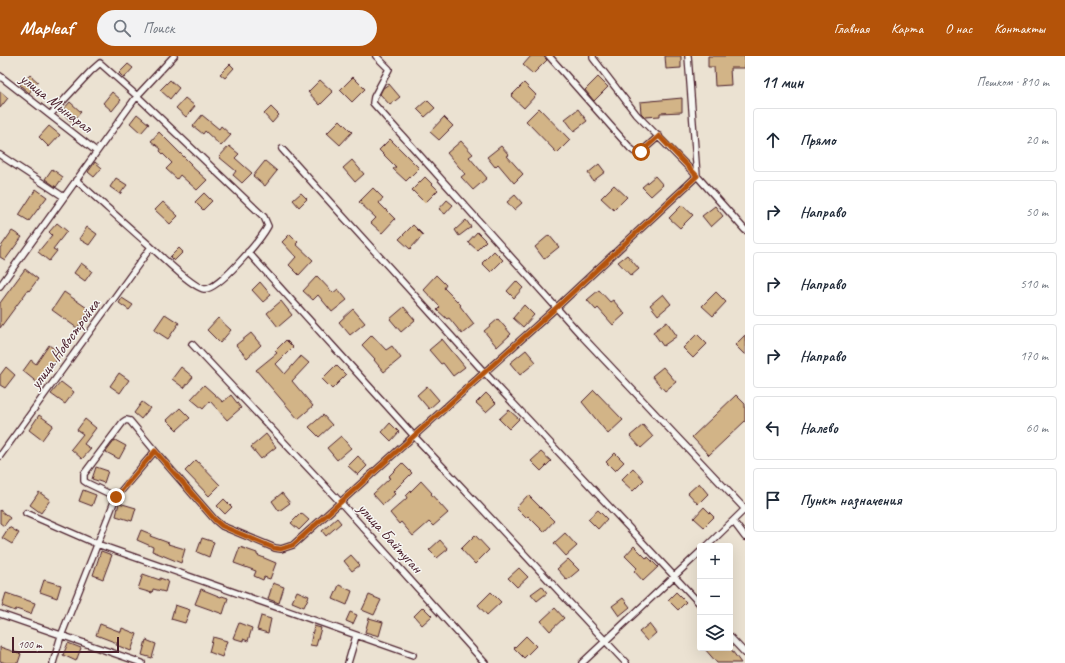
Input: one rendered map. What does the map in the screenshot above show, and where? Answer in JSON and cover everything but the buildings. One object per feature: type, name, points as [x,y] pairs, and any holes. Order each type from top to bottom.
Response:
[{"type":"street","points":[[0,286],[137,96],[174,56]]},
{"type":"street","points":[[376,56],[389,69],[374,97],[373,103],[556,308],[743,507],[744,510],[710,543]]},
{"type":"street","points":[[549,56],[635,152],[641,152],[659,136]]},
{"type":"street","points":[[592,56],[636,114],[697,176],[745,230]]},
{"type":"street","points":[[688,56],[697,176]]},
{"type":"street","points":[[50,115],[100,63],[137,96],[264,217],[268,226],[248,252],[215,286],[206,289],[198,287],[162,258],[76,180]]},
{"type":"street","name":"улица Мынарал","points":[[0,76],[96,151]]},
{"type":"street","points":[[282,150],[484,372],[697,601]]},
{"type":"street","points":[[0,155],[64,197]]},
{"type":"street","points":[[116,497],[87,483],[83,478],[84,474],[126,420],[130,421],[215,520],[222,526],[274,548],[281,549],[293,545],[556,308],[697,176]]},
{"type":"street","name":"улица Новостройка","points":[[0,456],[151,247]]},
{"type":"street","points":[[248,252],[414,436],[626,663]]},
{"type":"street","name":"улица Байтуган","points":[[192,344],[341,503],[486,663]]},
{"type":"street","points":[[53,663],[61,636],[116,497],[155,451]]},
{"type":"street","points":[[26,513],[97,544],[413,655]]},
{"type":"street","points":[[733,521],[745,537]]},
{"type":"street","points":[[582,663],[697,555]]},
{"type":"street","points":[[0,614],[142,663]]},
{"type":"street","points":[[348,663],[356,636]]},
{"type":"street","points":[[733,640],[745,653]]},
{"type":"route","points":[[116,497],[155,451],[215,520],[222,526],[274,548],[281,549],[293,545],[556,308],[697,176],[659,136],[641,152]]}]
